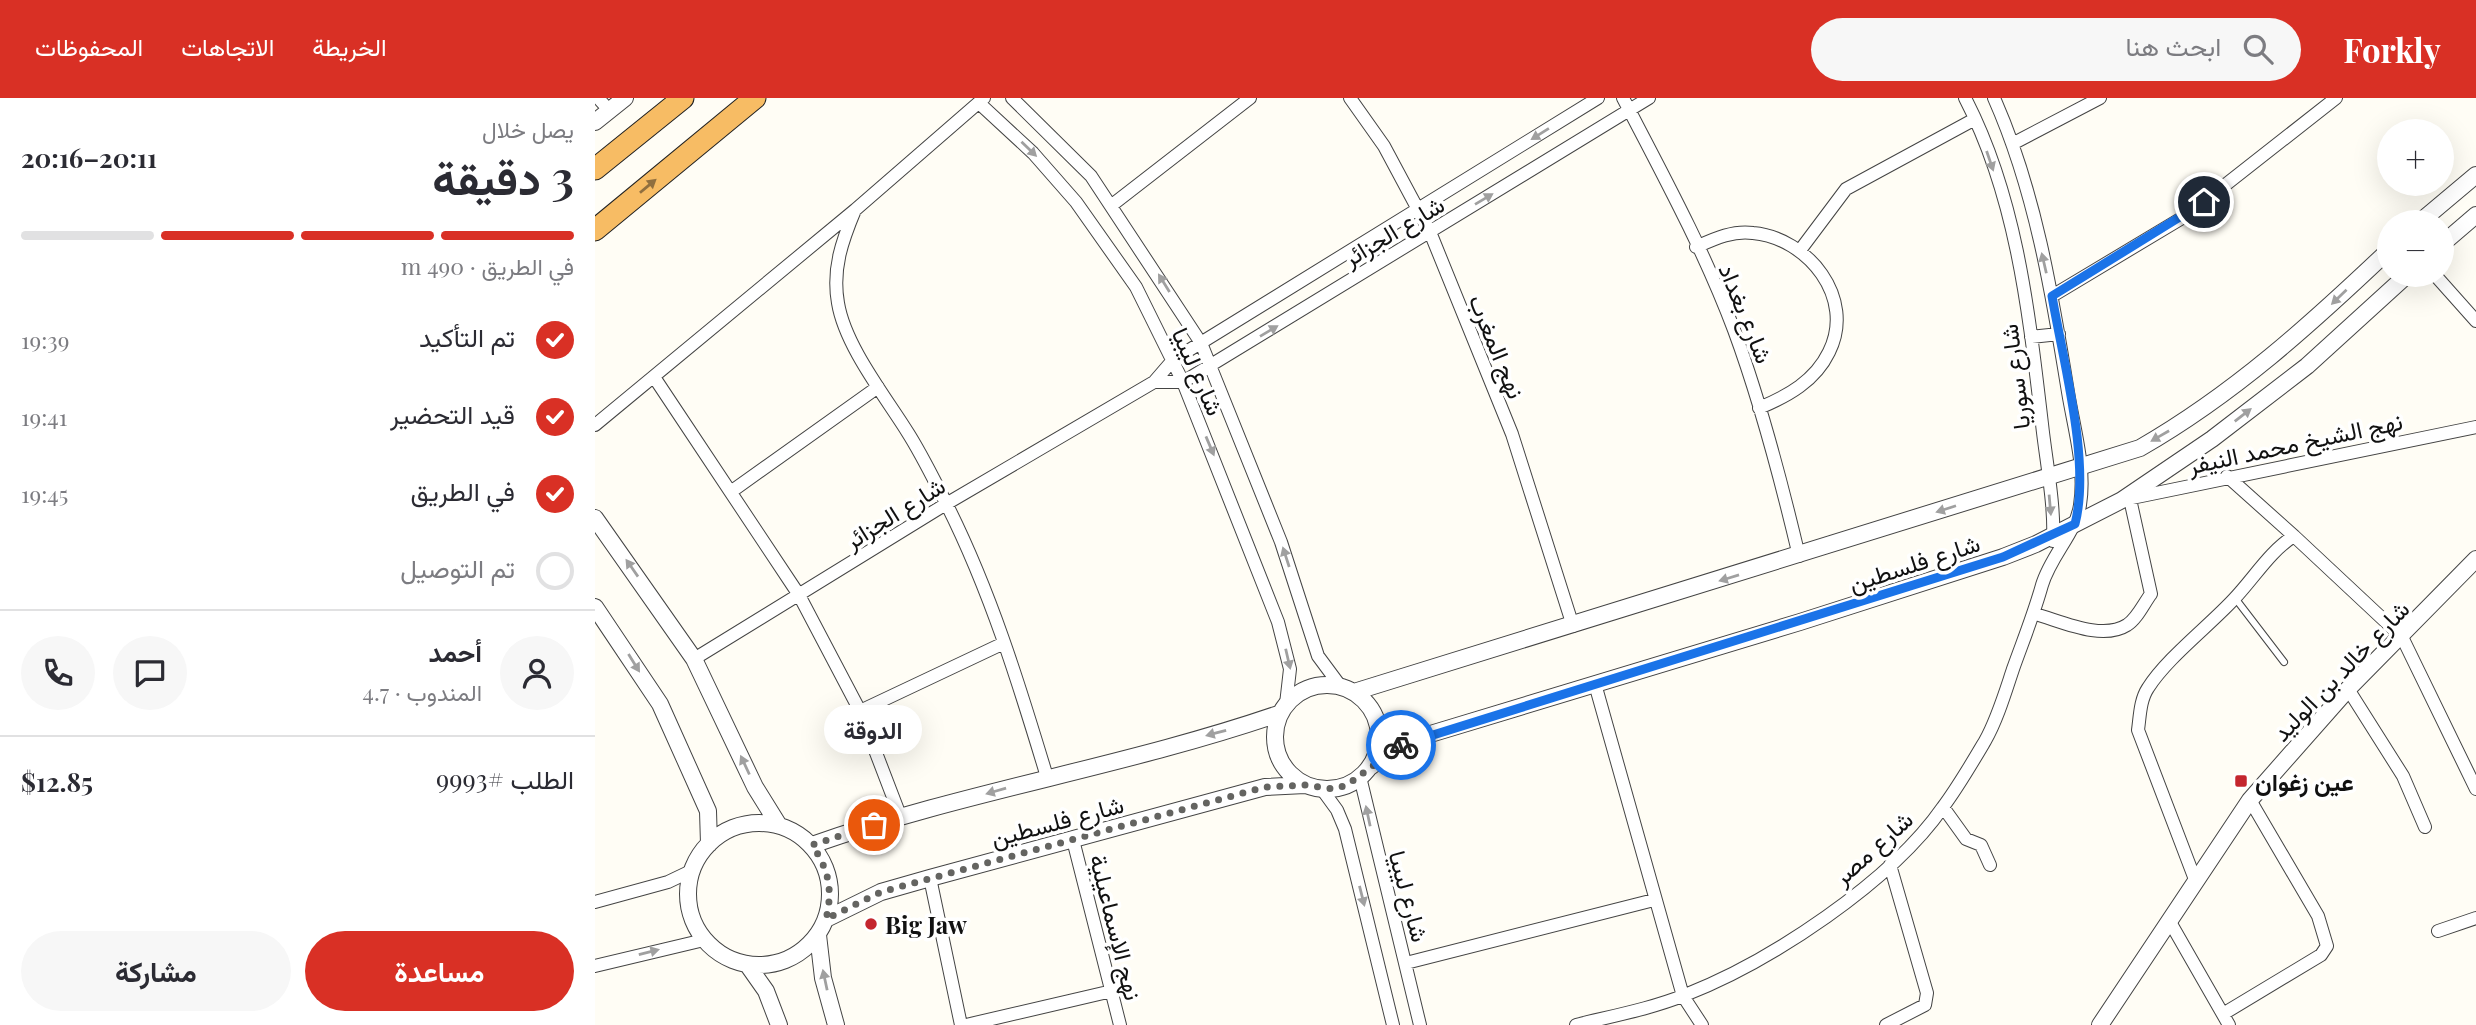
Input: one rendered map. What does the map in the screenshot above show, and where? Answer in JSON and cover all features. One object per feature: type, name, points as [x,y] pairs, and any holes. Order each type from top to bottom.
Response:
[{"type":"highway","points":[[595,167],[683,98]]},
{"type":"highway","points":[[595,230],[755,98]]},
{"type":"street","points":[[595,122],[604,104],[625,98]]},
{"type":"street","name":"شارع ليبيا","points":[[1012,98],[1061,143],[1112,205],[1201,343],[1276,530],[1318,656],[1347,690]]},
{"type":"street","points":[[1112,205],[1250,98]]},
{"type":"street","name":"نهج المغرب","points":[[1350,98],[1384,146],[1430,232],[1512,433],[1573,626]]},
{"type":"street","name":"شارع الجزائر","points":[[694,659],[946,504],[1154,382],[1173,360],[1598,98]]},
{"type":"street","name":"شارع بغداد","points":[[1623,98],[1733,327],[1759,408],[1799,556]]},
{"type":"street","name":"شارع الجزائر","points":[[1184,382],[1649,98]]},
{"type":"street","name":"شارع سوريا","points":[[1965,98],[1976,119],[2013,233],[2031,337],[2053,534]]},
{"type":"street","name":"شارع سوريا","points":[[1993,98],[2014,143],[2052,296],[2081,468],[2080,504],[2075,524]]},
{"type":"street","points":[[2014,143],[2100,98]]},
{"type":"street","points":[[2052,296],[2187,215],[2336,98]]},
{"type":"street","points":[[595,425],[855,210],[982,100]]},
{"type":"street","name":"شارع ليبيا","points":[[982,100],[1033,153],[1091,222],[1136,287],[1184,382],[1278,622],[1290,669],[1284,708]]},
{"type":"street","points":[[1801,249],[1846,189],[1976,119]]},
{"type":"street","points":[[2434,210],[2476,175]]},
{"type":"street","points":[[855,210],[841,243],[835,274],[838,304],[877,387],[910,436],[946,504],[1004,643],[1047,777]]},
{"type":"street","points":[[2454,234],[2476,215]]},
{"type":"street","points":[[1696,247],[1726,234],[1753,233],[1801,249],[1817,265],[1829,286],[1835,310],[1835,335],[1829,353],[1814,374],[1790,395],[1759,408]]},
{"type":"street","name":"شارع فلسطين","points":[[1347,690],[1573,626],[2140,448],[2213,403],[2305,330],[2377,261]]},
{"type":"street","name":"شارع فلسطين","points":[[1365,772],[1404,742],[2003,557],[2075,524],[2126,499],[2211,439],[2307,366],[2394,287]]},
{"type":"street","points":[[2446,287],[2476,321]]},
{"type":"street","points":[[2031,337],[2059,334]]},
{"type":"street","points":[[654,377],[732,491],[799,596],[860,711],[901,818]]},
{"type":"street","points":[[1154,382],[1184,382]]},
{"type":"street","points":[[732,491],[877,387]]},
{"type":"street","name":"نهج الشيخ محمد النيفر","points":[[2126,499],[2476,426]]},
{"type":"street","points":[[2227,476],[2402,637],[2476,789]]},
{"type":"street","points":[[2035,614],[2099,631],[2116,631],[2130,624],[2151,594],[2126,499]]},
{"type":"street","points":[[595,518],[694,659],[755,787],[778,824]]},
{"type":"street","name":"شارع مصر","points":[[2053,555],[2075,524]]},
{"type":"street","name":"شارع مصر","points":[[1576,1025],[1683,996],[1736,973],[1786,944],[1891,865],[1943,807],[1986,740],[2035,614],[2053,555],[2053,534]]},
{"type":"street","points":[[2196,882],[2139,730],[2141,706],[2147,689],[2235,598],[2281,544],[2294,536]]},
{"type":"street","name":"شارع خالد بن الوليد","points":[[2100,1025],[2251,800],[2349,688],[2476,559]]},
{"type":"street","points":[[595,607],[660,704],[708,811],[709,844]]},
{"type":"street","points":[[860,711],[1004,643]]},
{"type":"street","points":[[1595,684],[1683,996],[1702,1025]]},
{"type":"street","points":[[1311,687],[1347,690],[1367,703],[1378,727],[1377,752],[1365,772],[1347,785],[1313,787],[1293,777],[1277,754],[1275,733],[1284,708],[1311,687]]},
{"type":"street","points":[[2349,688],[2403,776],[2425,827]]},
{"type":"street","name":"شارع فلسطين","points":[[812,845],[1047,777],[1238,727],[1284,708]]},
{"type":"street","name":"شارع ليبيا","points":[[1365,772],[1420,1025]]},
{"type":"street","name":"شارع فلسطين","points":[[826,919],[881,892],[1265,787],[1313,787]]},
{"type":"street","name":"شارع ليبيا","points":[[1313,787],[1337,810],[1345,829],[1394,1025]]},
{"type":"street","points":[[2170,922],[2226,1019],[2321,955],[2327,946],[2318,916],[2251,800]]},
{"type":"street","points":[[1943,807],[1966,839],[1981,845],[1990,865]]},
{"type":"street","points":[[758,822],[778,824],[796,832],[812,845],[823,861],[830,880],[831,900],[818,935],[802,951],[783,961],[761,965],[747,964],[719,954],[704,940],[693,922],[687,901],[691,871],[719,834],[738,825],[758,822]]},
{"type":"street","name":"نهج الإسماعيلية","points":[[1073,840],[1120,1025]]},
{"type":"street","points":[[1886,1025],[1925,1005],[1927,993],[1891,865]]},
{"type":"street","points":[[595,902],[668,882],[691,871]]},
{"type":"street","points":[[930,878],[963,1025],[1112,991]]},
{"type":"street","points":[[1406,963],[1654,900]]},
{"type":"street","points":[[2438,931],[2476,918]]},
{"type":"street","points":[[818,935],[823,978],[836,1025]]},
{"type":"street","points":[[595,966],[704,940]]},
{"type":"street","points":[[747,964],[766,991],[779,1025]]},
{"type":"lane","points":[[2235,598],[2284,662]]},
{"type":"way so far","points":[[874,825],[812,845],[823,861],[830,880],[831,900],[826,919],[881,892],[1265,787],[1305,785],[1333,789],[1347,785],[1401,745]]},
{"type":"place","name":"عين زغوان","points":[[2241,781]]},
{"type":"place","name":"الدوقة","points":[[874,825]]},
{"type":"place","name":"Big Jaw","points":[[871,924]]},
{"type":"route","points":[[1401,745],[2003,557],[2075,524],[2080,504],[2081,468],[2052,296],[2187,215],[2204,202]]}]
